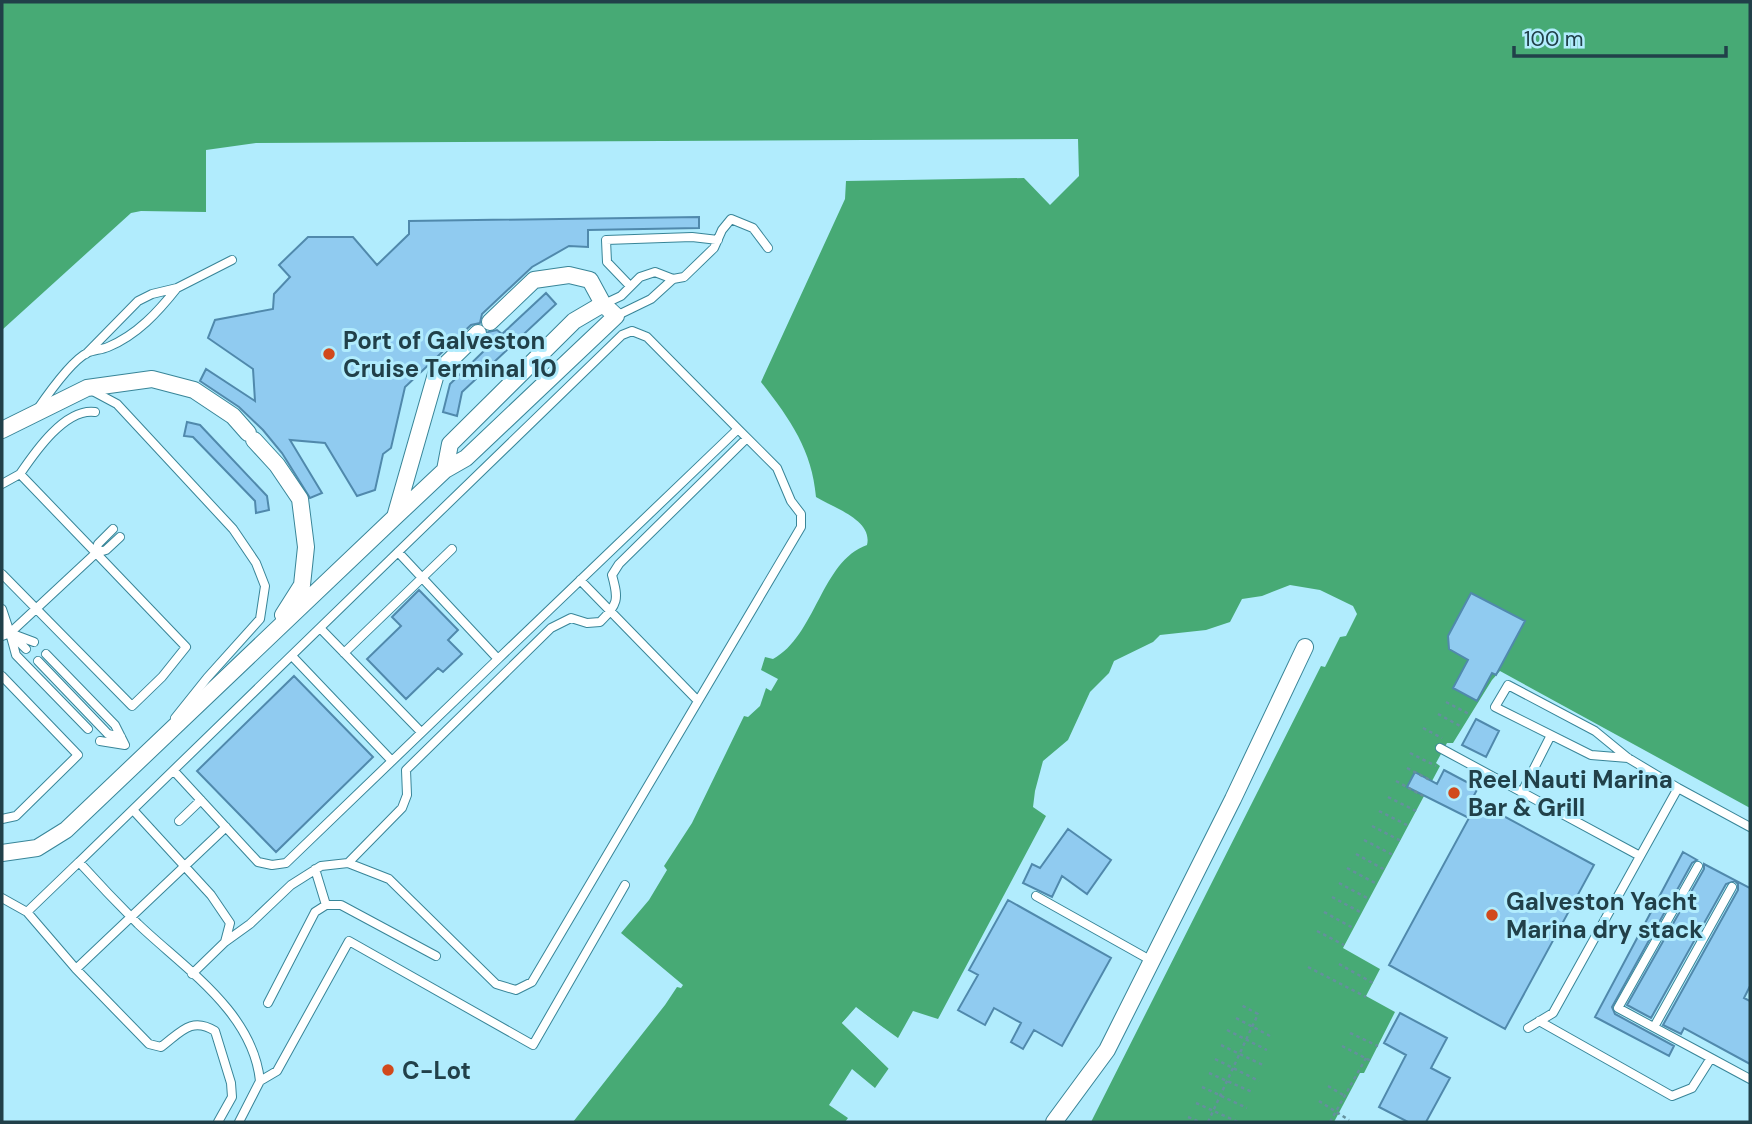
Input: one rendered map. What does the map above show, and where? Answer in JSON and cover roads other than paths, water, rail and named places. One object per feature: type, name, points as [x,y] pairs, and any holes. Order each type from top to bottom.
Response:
[{"type":"street","points":[[2,853],[37,848],[66,830],[445,470],[466,458],[616,316],[603,304],[590,280],[569,275],[534,280],[436,374],[395,517]]},
{"type":"street","points":[[445,470],[450,444],[574,321],[603,304]]},
{"type":"street","points":[[2,430],[87,388],[152,379],[194,390],[233,416],[277,466],[300,499],[306,547],[302,585],[271,634]]},
{"type":"street","points":[[1054,1122],[1107,1050],[1233,799],[1305,647]]},
{"type":"lane","points":[[616,316],[651,299],[673,279],[684,277],[714,248],[722,229],[730,219],[753,228],[768,248]]},
{"type":"lane","points":[[630,286],[607,262],[606,240],[692,237],[718,240]]},
{"type":"lane","points":[[33,415],[59,380],[138,301],[152,294],[177,288],[232,260]]},
{"type":"lane","points":[[603,304],[621,296],[640,277],[656,272],[673,279]]},
{"type":"lane","points":[[86,354],[106,348],[134,333],[177,288]]},
{"type":"lane","points":[[27,912],[622,335],[632,331],[647,337],[777,468],[791,501],[802,514],[801,527],[532,982],[516,990],[496,984],[389,878],[348,863],[321,866],[291,885],[192,974]]},
{"type":"lane","points":[[87,388],[117,404],[233,529],[256,563],[265,586],[260,620],[178,714],[165,735]]},
{"type":"lane","points":[[2,484],[20,474],[65,421],[85,411],[95,412]]},
{"type":"lane","points":[[174,771],[258,862],[286,863],[738,429]]},
{"type":"lane","points":[[348,863],[402,808],[407,794],[406,770],[551,628],[571,618],[600,622],[611,612],[615,607],[617,594],[612,575],[619,564],[747,438]]},
{"type":"lane","points":[[2,573],[132,706],[162,677],[186,647],[20,474]]},
{"type":"lane","points":[[96,553],[98,544],[113,529]]},
{"type":"lane","points":[[6,634],[96,553],[106,550],[120,537]]},
{"type":"lane","points":[[344,653],[452,549]]},
{"type":"lane","points":[[398,552],[498,659]]},
{"type":"lane","points":[[580,580],[698,701]]},
{"type":"lane","points":[[2,609],[6,634],[26,649]]},
{"type":"lane","points":[[2,625],[16,654],[88,729]]},
{"type":"lane","points":[[320,628],[421,732]]},
{"type":"lane","points":[[6,634],[34,642]]},
{"type":"lane","points":[[46,654],[116,725],[123,741],[139,760]]},
{"type":"lane","points":[[292,656],[392,761]]},
{"type":"lane","points":[[37,661],[108,734],[123,741]]},
{"type":"lane","points":[[2,676],[78,755],[16,816],[2,819]]},
{"type":"lane","points":[[1628,758],[1591,755],[1495,707],[1508,685],[1595,731],[1628,758],[1750,827]]},
{"type":"lane","points":[[1522,792],[1551,735]]},
{"type":"lane","points":[[100,741],[123,741]]},
{"type":"lane","points":[[1440,748],[1640,856]]},
{"type":"lane","points":[[1528,1028],[1553,1013],[1678,788]]},
{"type":"lane","points":[[179,821],[201,800]]},
{"type":"lane","points":[[134,811],[211,895],[230,923],[225,942]]},
{"type":"lane","points":[[76,969],[226,827]]},
{"type":"lane","points":[[79,863],[131,917],[216,996],[238,1023],[253,1053],[260,1081]]},
{"type":"lane","points":[[1698,866],[1618,1008],[1750,1080]]},
{"type":"lane","points":[[315,869],[326,905]]},
{"type":"lane","points":[[239,1122],[260,1081],[277,1071],[349,941],[533,1045],[625,885]]},
{"type":"lane","points":[[1654,1027],[1732,887]]},
{"type":"lane","points":[[1036,896],[1152,961]]},
{"type":"lane","points":[[2,898],[27,912],[76,969],[149,1044],[161,1047],[192,1024],[205,1024],[215,1031],[231,1083],[232,1097],[218,1122]]},
{"type":"lane","points":[[268,1003],[315,912],[326,905],[341,905],[436,957]]},
{"type":"lane","points":[[1539,1021],[1672,1096],[1692,1088],[1711,1058]]},
{"type":"place","name":"Port of Galveston Cruise Terminal 10","points":[[329,354]]},
{"type":"place","name":"Reel Nauti Marina Bar & Grill","points":[[1454,793]]},
{"type":"place","name":"Galveston Yacht Marina dry stack","points":[[1492,915]]},
{"type":"place","name":"C-Lot","points":[[388,1070]]}]
